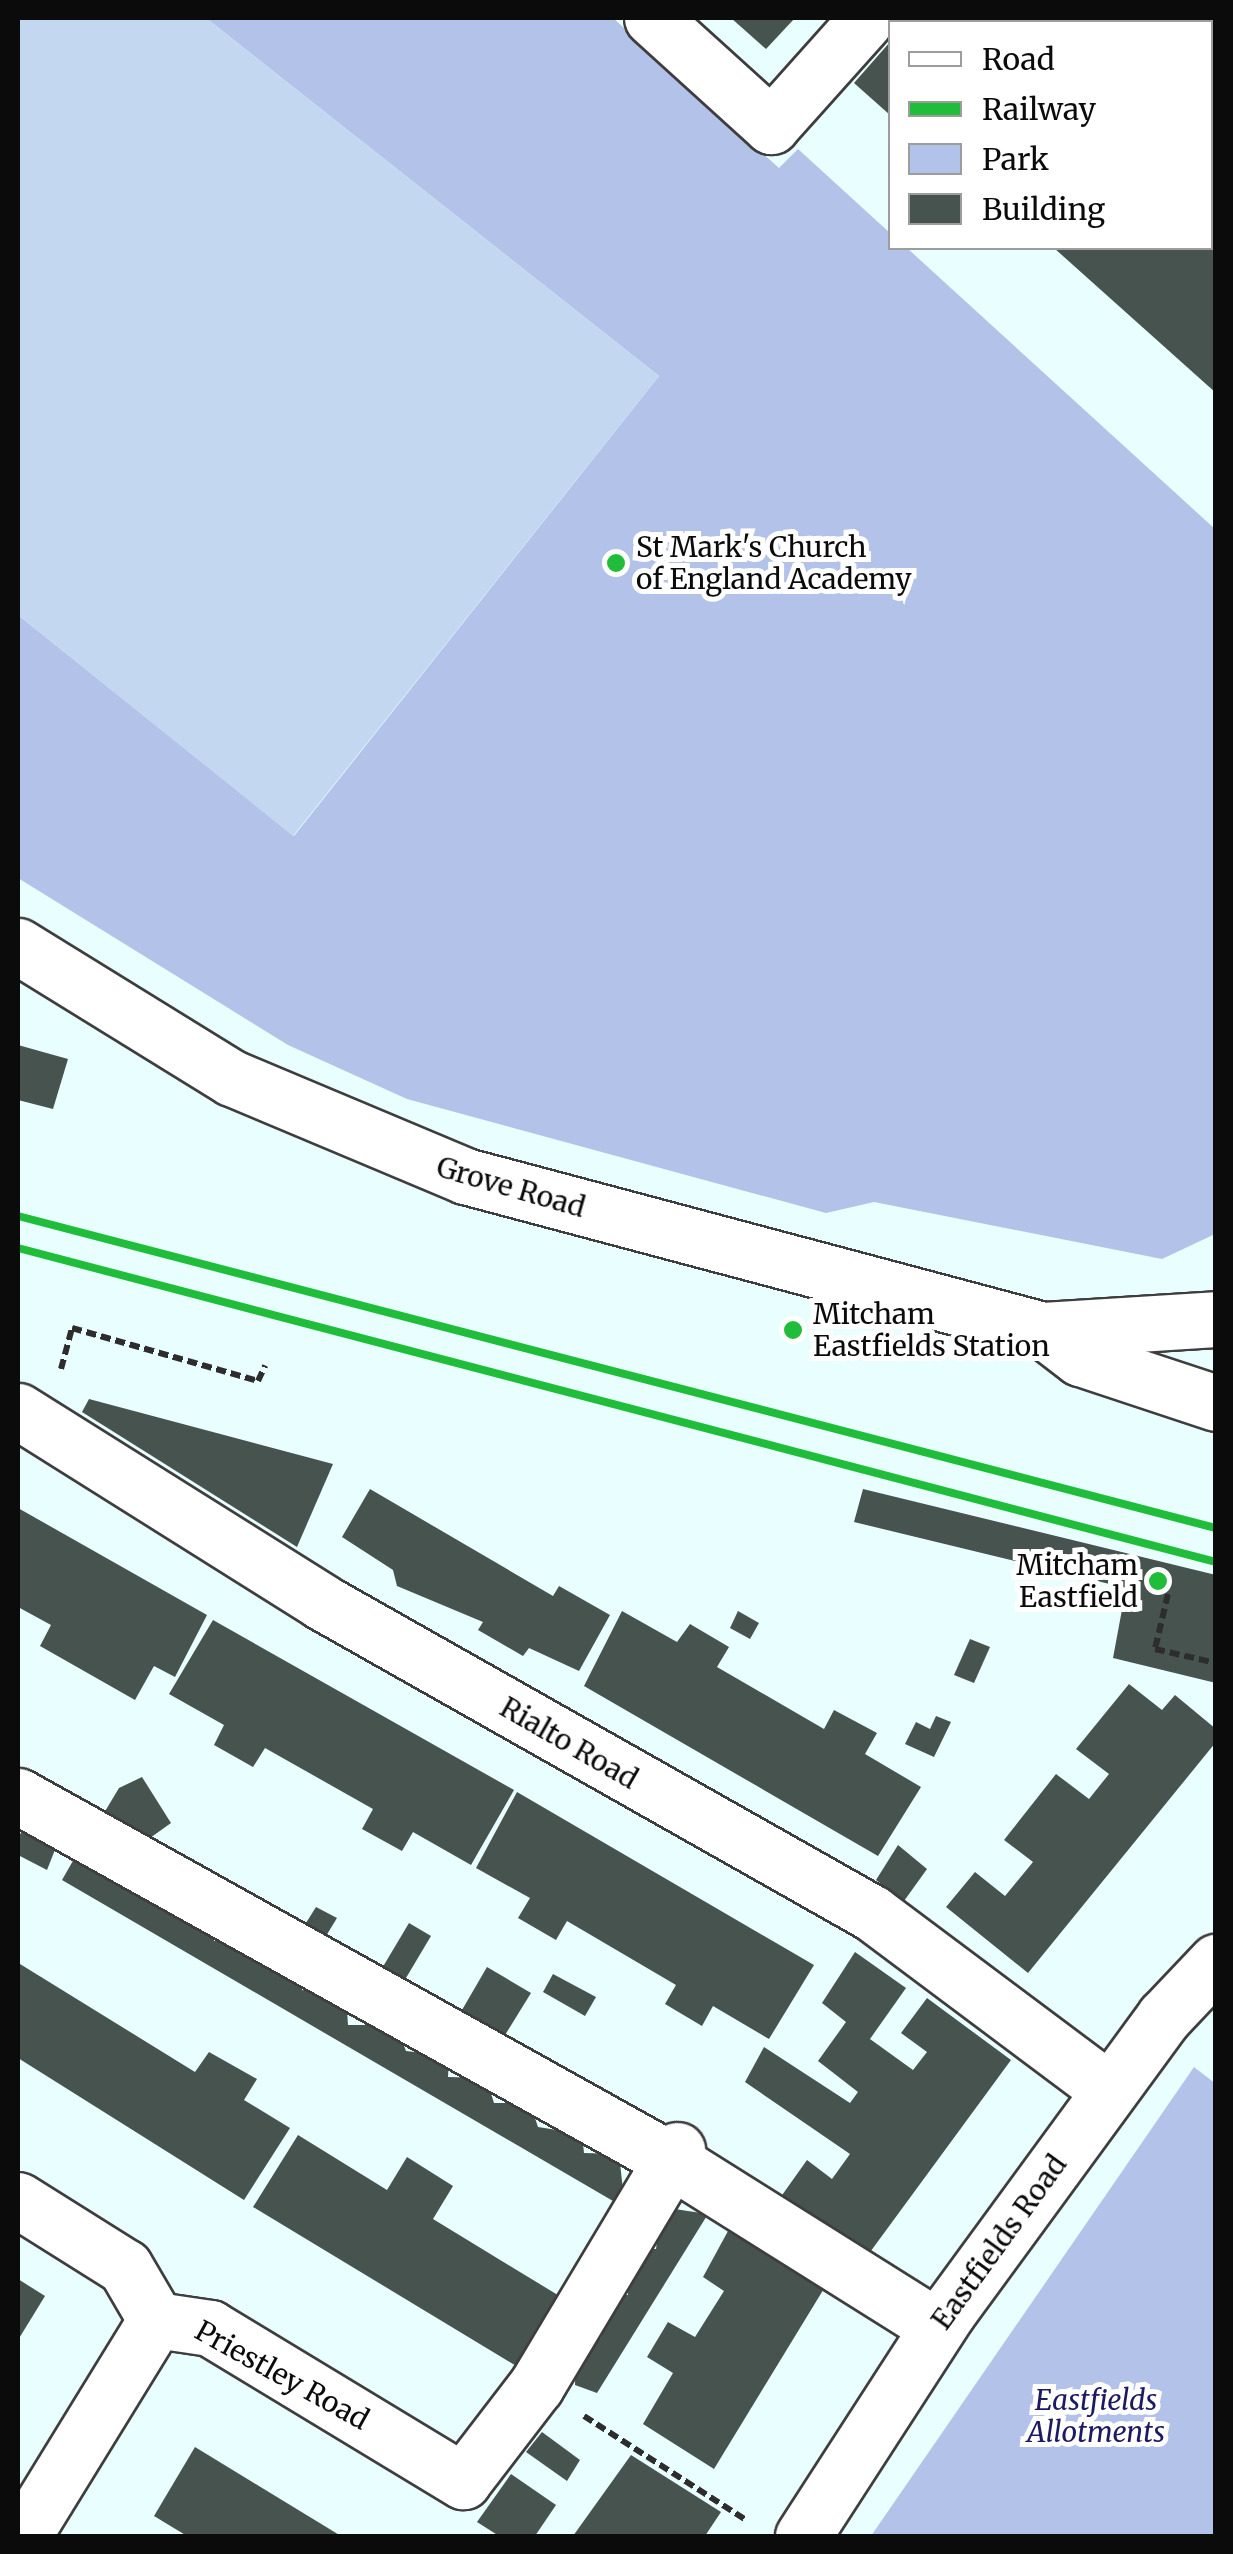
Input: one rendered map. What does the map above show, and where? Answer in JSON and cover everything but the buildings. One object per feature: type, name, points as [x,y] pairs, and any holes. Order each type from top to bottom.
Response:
[{"type":"street","points":[[652,18],[771,126],[864,21]]},
{"type":"street","name":"Grove Road","points":[[18,946],[232,1078],[417,1160],[1044,1330],[1216,1319]]},
{"type":"street","name":"Grove Road","points":[[1044,1330],[1080,1358],[1216,1403]]},
{"type":"street","name":"Rialto Road","points":[[34,1419],[322,1602],[872,1913],[1109,2090]]},
{"type":"street","points":[[18,1796],[674,2155],[937,2326]]},
{"type":"street","name":"Eastfields Road","points":[[803,2536],[937,2326],[1109,2090],[1216,1962]]},
{"type":"street","points":[[536,2386],[674,2155]]},
{"type":"street","name":"Priestley Road","points":[[18,2200],[125,2267],[156,2320],[210,2328],[464,2480],[536,2386]]},
{"type":"street","points":[[24,2536],[156,2320]]},
{"type":"path","points":[[34,1419],[72,1328],[258,1381],[264,1366]]},
{"type":"path","points":[[1168,1594],[1155,1649],[1216,1664]]},
{"type":"path","points":[[536,2386],[751,2523]]},
{"type":"green space","name":"St Mark's Church of England Academy","points":[[206,18],[613,18],[779,168],[798,149],[888,231],[888,250],[909,250],[1215,529],[1215,1234],[1162,1259],[874,1202],[826,1213],[407,1099],[288,1045],[18,878],[18,615],[294,836],[659,376]]},
{"type":"green space","name":"Eastfields Allotments","points":[[1194,2067],[1216,2084],[1215,2536],[871,2536]]},
{"type":"shaded area","points":[[18,18],[206,18],[659,376],[293,836],[18,615]]},
{"type":"railway","points":[[18,1216],[1216,1528]]},
{"type":"railway","points":[[18,1248],[1216,1562]]},
{"type":"place","name":"St Mark's Church of England Academy","points":[[616,563]]},
{"type":"place","name":"Mitcham Eastfields Station","points":[[793,1330]]},
{"type":"place","name":"Mitcham Eastfield","points":[[1158,1581]]}]
